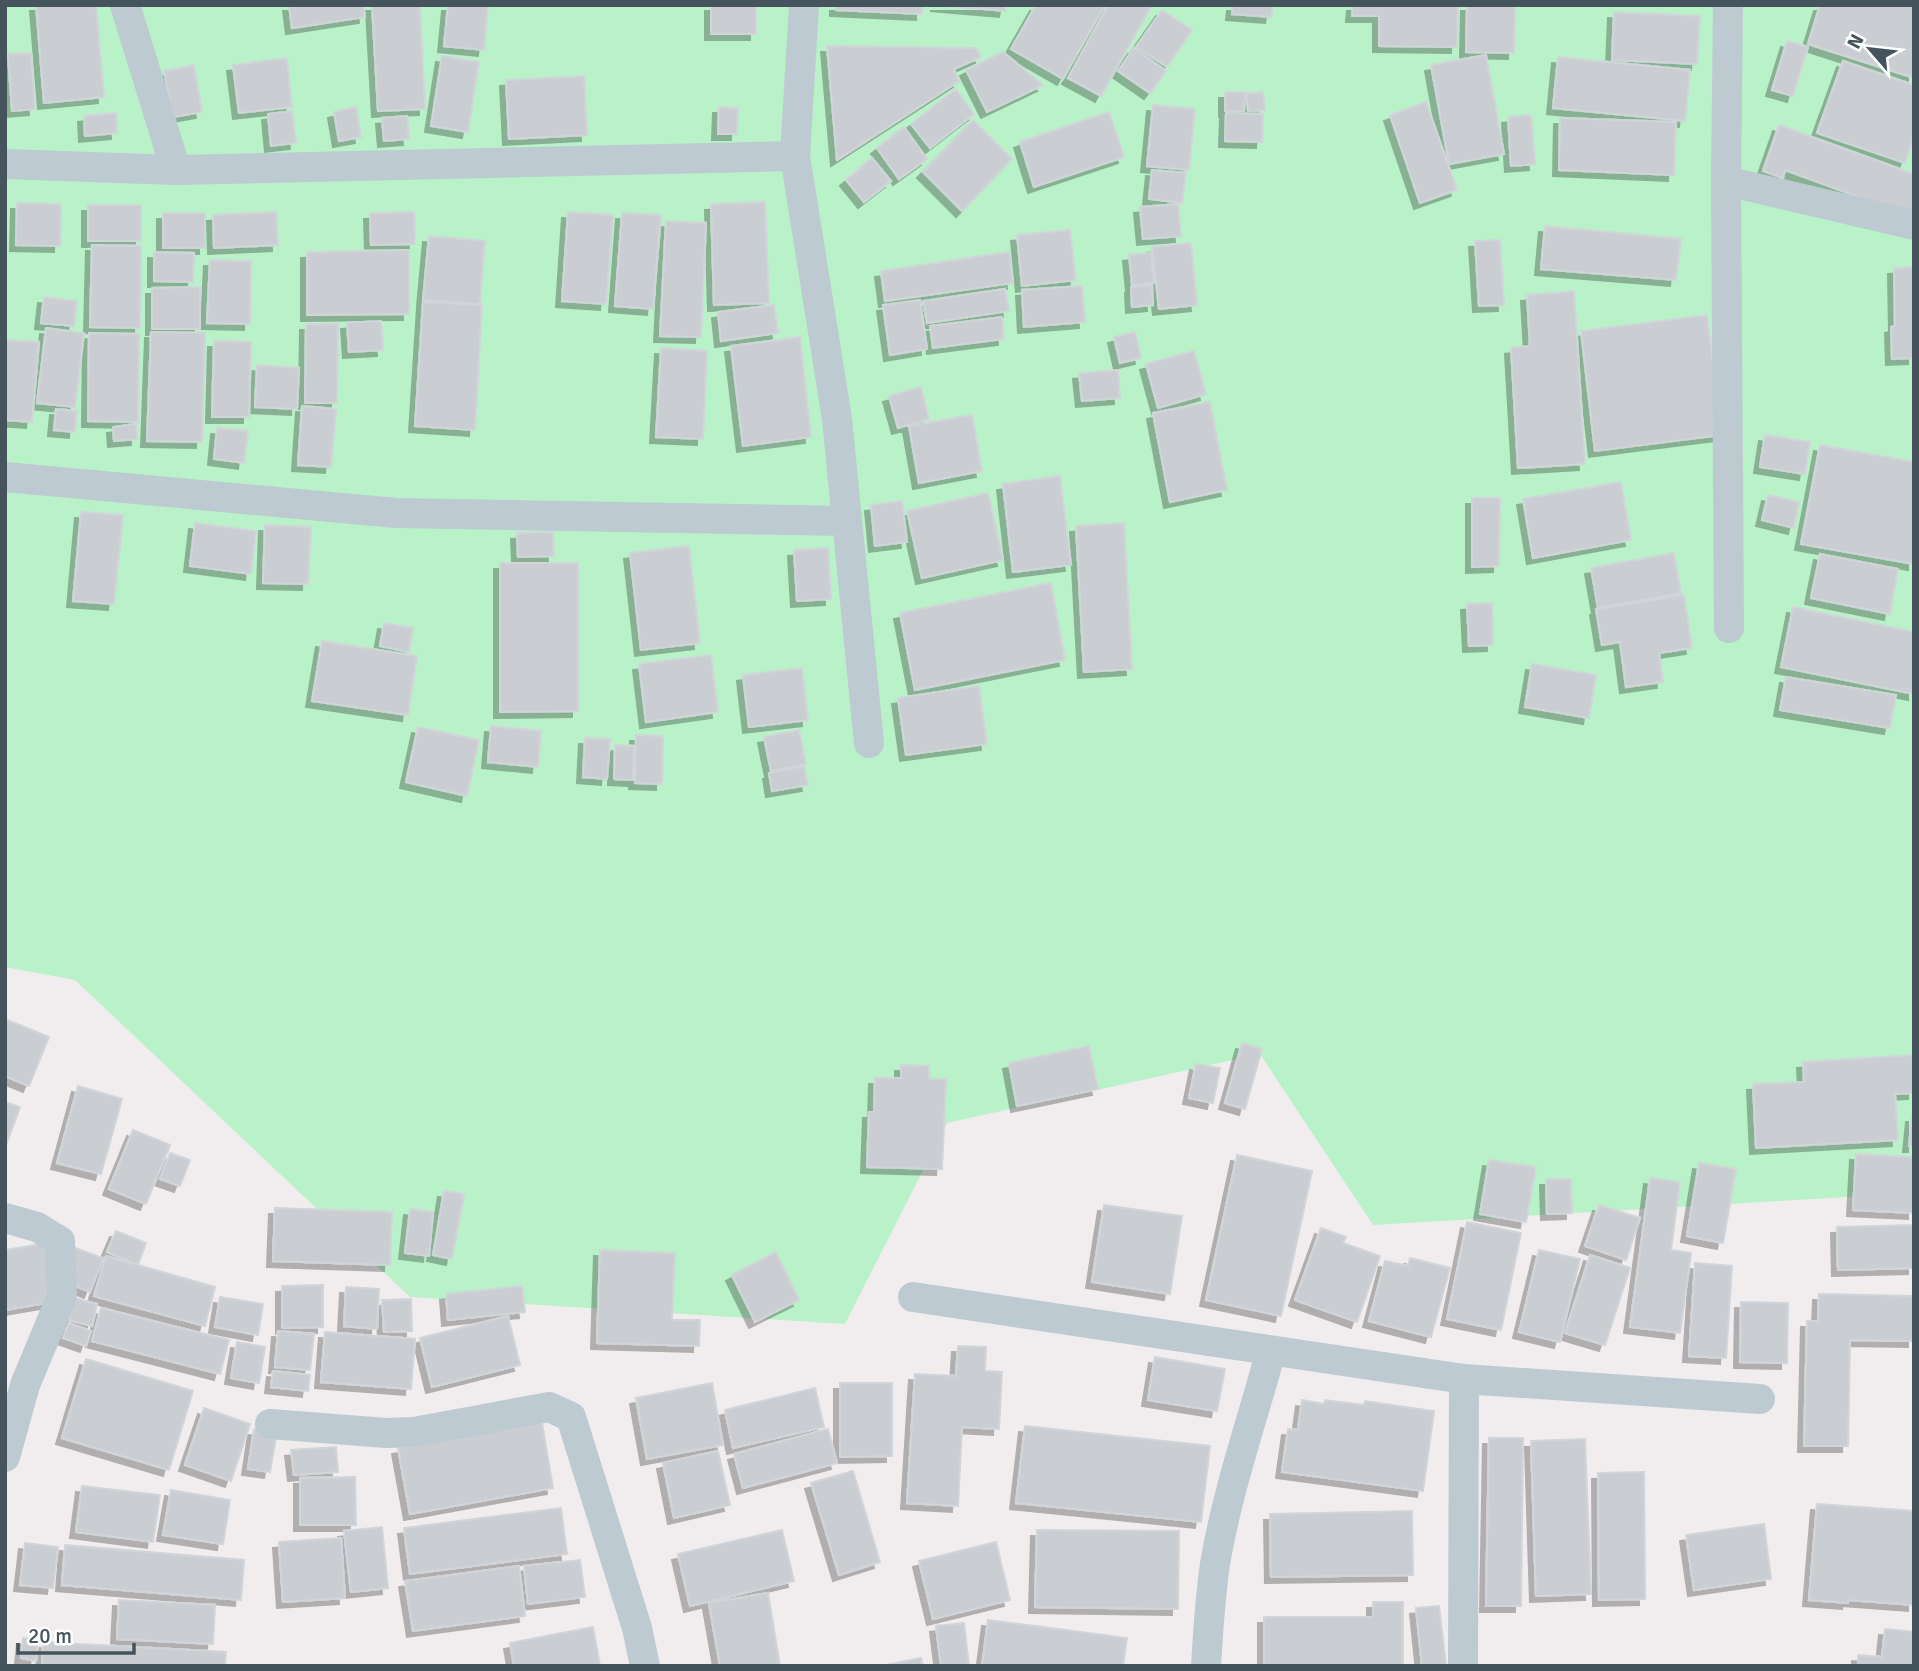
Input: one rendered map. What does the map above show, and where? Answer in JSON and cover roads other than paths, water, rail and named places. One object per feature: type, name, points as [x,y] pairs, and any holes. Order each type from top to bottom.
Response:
[{"type":"street","points":[[125,5],[176,170]]},
{"type":"street","points":[[804,5],[795,156],[837,419],[869,743]]},
{"type":"street","points":[[1728,5],[1729,628]]},
{"type":"street","points":[[5,164],[176,170],[795,156]]},
{"type":"street","points":[[1727,181],[1914,225]]},
{"type":"street","points":[[5,477],[396,513],[847,521]]},
{"type":"street","points":[[5,1218],[37,1227],[60,1241],[62,1296],[25,1385],[5,1457]]},
{"type":"street","points":[[913,1297],[1464,1379],[1760,1399]]},
{"type":"street","points":[[1206,1666],[1215,1564],[1271,1351]]},
{"type":"street","points":[[1462,1666],[1464,1379]]},
{"type":"street","points":[[270,1424],[400,1433],[549,1407],[571,1417],[637,1628],[645,1666]]}]
